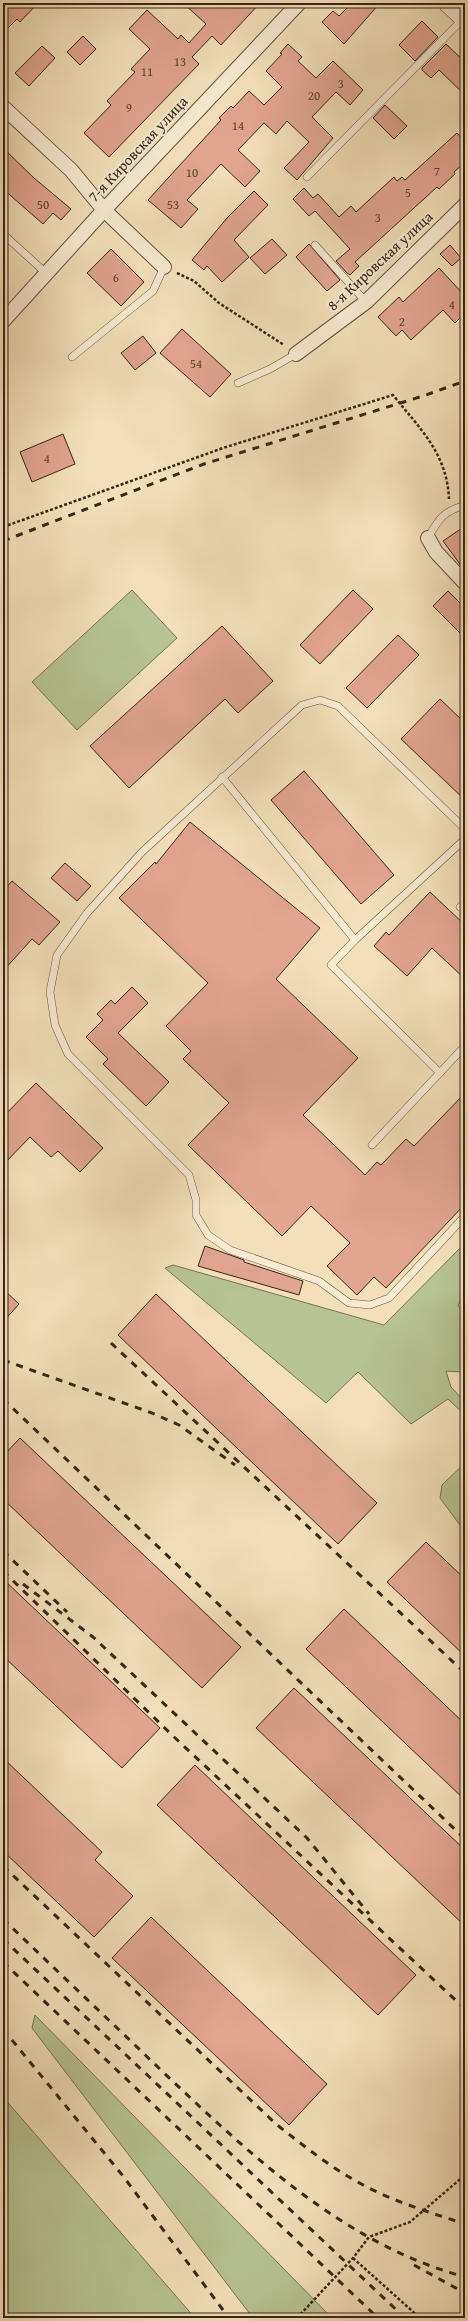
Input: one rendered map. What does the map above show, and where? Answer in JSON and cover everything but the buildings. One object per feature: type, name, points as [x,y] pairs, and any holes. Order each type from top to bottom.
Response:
[{"type":"street","name":"7-я Кировская улица","points":[[3,321],[104,210],[299,3]]},
{"type":"street","points":[[3,107],[71,170],[104,210],[164,267]]},
{"type":"street","name":"8-я Кировская улица","points":[[296,354],[366,302],[465,205]]},
{"type":"street","points":[[428,538],[436,552],[465,582]]},
{"type":"lane","points":[[307,177],[457,10]]},
{"type":"lane","points":[[3,234],[47,274]]},
{"type":"lane","points":[[315,245],[366,302]]},
{"type":"lane","points":[[72,358],[153,291],[164,267]]},
{"type":"lane","points":[[238,383],[296,354]]},
{"type":"lane","points":[[428,538],[438,520],[450,510],[465,505]]},
{"type":"lane","points":[[465,829],[338,706],[320,700],[302,705],[142,852],[87,913],[56,955],[50,992],[55,1025],[68,1054],[189,1175],[196,1200],[196,1215],[208,1235],[230,1250],[319,1281],[349,1303],[370,1305],[381,1303],[389,1298],[465,1216]]},
{"type":"lane","points":[[222,777],[355,940]]},
{"type":"lane","points":[[440,1073],[331,965],[355,940],[465,839]]},
{"type":"lane","points":[[372,1145],[465,1046]]},
{"type":"path","points":[[164,267],[194,281],[219,303],[296,354]]},
{"type":"path","points":[[3,527],[223,448],[393,395],[441,458],[448,486],[450,510]]},
{"type":"path","points":[[297,2318],[353,2258],[369,2237],[410,2222],[453,2187],[465,2175]]},
{"type":"path","points":[[353,2258],[420,2318]]},
{"type":"green space","points":[[132,590],[177,638],[77,730],[32,682]]},
{"type":"green space","points":[[465,1243],[465,1288],[458,1306],[465,1313],[465,1375],[462,1372],[446,1371],[451,1387],[465,1402],[465,1415],[448,1399],[411,1424],[358,1372],[326,1403],[165,1268],[173,1265],[384,1325]]},
{"type":"green space","points":[[465,1463],[465,1532],[440,1498],[442,1485]]},
{"type":"green space","points":[[35,2015],[332,2318],[253,2318],[32,2028]]},
{"type":"green space","points":[[3,2097],[195,2318],[3,2318]]},
{"type":"railway","points":[[3,541],[204,464],[423,396],[465,381]]},
{"type":"railway","points":[[111,1343],[465,1673]]},
{"type":"railway","points":[[3,1360],[152,1413],[179,1425],[235,1465]]},
{"type":"railway","points":[[3,1399],[465,1839]]},
{"type":"railway","points":[[3,1551],[67,1612]]},
{"type":"railway","points":[[3,1571],[173,1736],[465,2009]]},
{"type":"railway","points":[[23,1584],[93,1637],[307,1838],[369,1914]]},
{"type":"railway","points":[[3,1866],[276,2124],[331,2166],[367,2187],[403,2203],[465,2224]]},
{"type":"railway","points":[[3,1919],[197,2104],[231,2135],[302,2194],[340,2220],[379,2243],[421,2262],[465,2277]]},
{"type":"railway","points":[[3,1939],[405,2318]]},
{"type":"railway","points":[[3,1962],[378,2318]]},
{"type":"railway","points":[[3,2029],[123,2176],[229,2318]]},
{"type":"railway","points":[[414,2265],[465,2293]]}]
